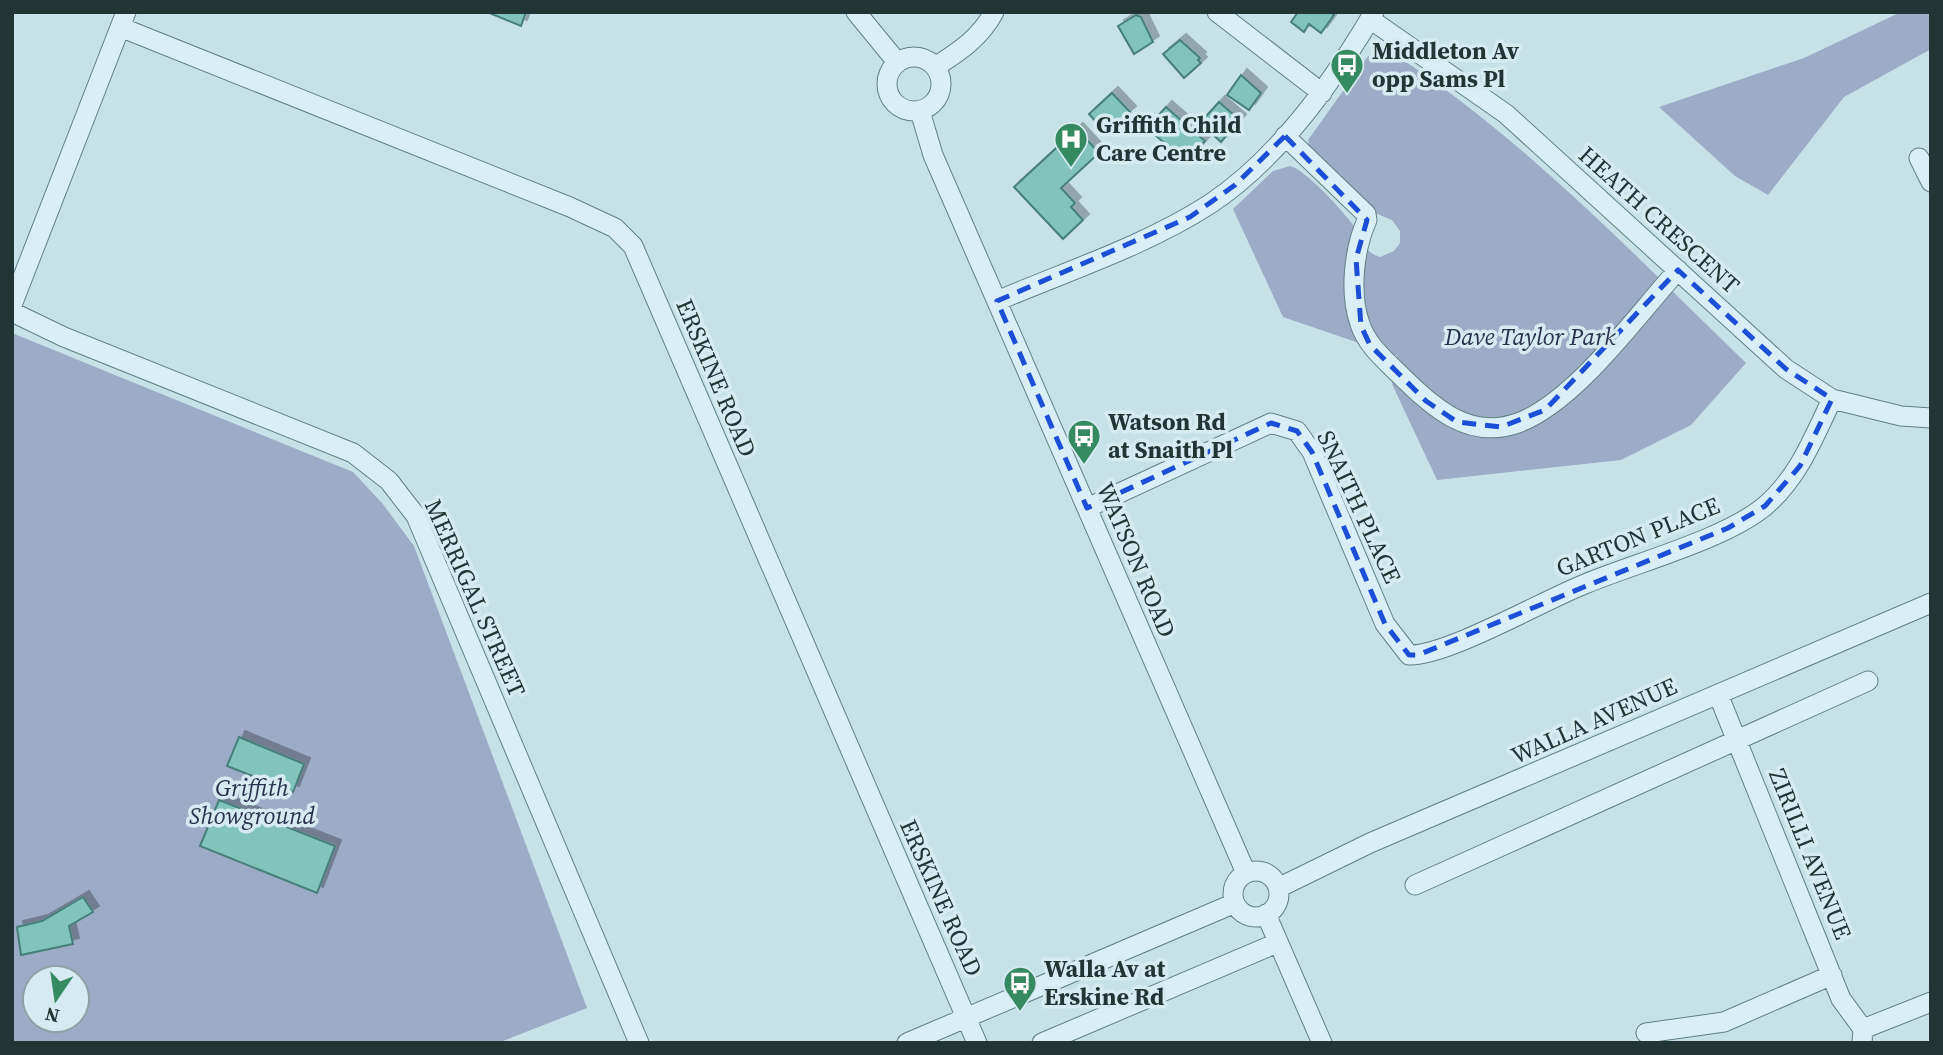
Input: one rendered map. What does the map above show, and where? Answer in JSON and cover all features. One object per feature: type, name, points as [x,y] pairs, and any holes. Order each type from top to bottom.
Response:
[{"type":"street","points":[[856,12],[897,62]]},
{"type":"street","points":[[935,67],[967,47],[985,29],[994,12]]},
{"type":"street","points":[[1217,12],[1321,93]]},
{"type":"street","points":[[997,301],[1190,216],[1235,185],[1285,136],[1321,93],[1372,16]]},
{"type":"street","name":"HEATH CRESCENT","points":[[1372,16],[1506,114],[1786,369],[1832,399],[1901,416],[1931,418]]},
{"type":"street","points":[[12,305],[123,20]]},
{"type":"street","name":"ERSKINE ROAD","points":[[123,20],[561,203],[615,228],[633,247],[977,1043]]},
{"type":"street","points":[[917,58],[935,67],[941,79],[940,93],[932,105],[920,111],[905,110],[892,102],[886,89],[888,74],[897,62],[917,58]]},
{"type":"street","name":"WATSON ROAD","points":[[920,111],[933,155],[1246,873]]},
{"type":"street","points":[[1285,136],[1366,214],[1367,220],[1356,259],[1356,312],[1370,345],[1426,401],[1457,422],[1480,428],[1501,427],[1545,410],[1572,387],[1678,270]]},
{"type":"street","points":[[1919,158],[1931,182]]},
{"type":"street","name":"MERRIGAL STREET","points":[[12,312],[64,337],[353,453],[389,481],[415,516],[639,1043]]},
{"type":"street","name":"GARTON PLACE","points":[[1409,655],[1441,649],[1584,584],[1728,528],[1765,506],[1800,466],[1832,399]]},
{"type":"street","name":"SNAITH PLACE","points":[[1087,508],[1271,423],[1297,431],[1312,452],[1385,624],[1409,655]]},
{"type":"street","name":"WALLA AVENUE","points":[[1278,888],[1370,843],[1931,603]]},
{"type":"street","points":[[1415,885],[1868,681]]},
{"type":"street","name":"ZIRILLI AVENUE","points":[[1718,694],[1841,999],[1862,1036],[1931,1002]]},
{"type":"street","points":[[1246,873],[1266,873],[1278,888],[1277,904],[1266,914],[1244,914],[1235,903],[1236,882],[1246,873]]},
{"type":"street","points":[[907,1043],[1235,903]]},
{"type":"street","points":[[1266,914],[1322,1043]]},
{"type":"street","points":[[1042,1043],[1277,943]]},
{"type":"street","points":[[1646,1033],[1724,1022],[1832,975]]},
{"type":"highlighted area","points":[[1285,136],[1367,220],[1356,259],[1361,326],[1370,345],[1426,401],[1457,422],[1501,427],[1545,410],[1678,270],[1786,369],[1832,399],[1800,466],[1765,506],[1728,528],[1418,655],[1409,655],[1385,624],[1312,452],[1297,431],[1271,423],[1087,508],[997,301],[1190,217],[1235,185]]},
{"type":"green space","points":[[1901,12],[1931,12],[1931,49],[1844,97],[1768,195],[1735,176],[1659,107],[1804,58]]},
{"type":"green space","name":"Dave Taylor Park","points":[[1388,50],[1437,84],[1530,158],[1618,238],[1746,363],[1691,425],[1621,460],[1437,480],[1392,384],[1397,356],[1283,317],[1233,209],[1273,171],[1290,166],[1305,175],[1333,201],[1370,252],[1380,257],[1394,251],[1400,243],[1400,231],[1392,220],[1370,211],[1311,158],[1308,140],[1368,56]]},
{"type":"green space","name":"Griffith Showground","points":[[12,333],[353,472],[382,503],[414,546],[587,1008],[498,1043],[12,1043]]},
{"type":"building","points":[[487,12],[526,12],[521,26]]},
{"type":"building","points":[[1298,12],[1330,12],[1334,15],[1321,33],[1309,24],[1304,32],[1291,22]]},
{"type":"building","points":[[1136,15],[1141,17],[1153,42],[1134,54],[1118,26]]},
{"type":"building","points":[[1180,40],[1200,58],[1198,60],[1201,63],[1184,78],[1163,54]]},
{"type":"building","points":[[1241,75],[1261,93],[1249,110],[1227,95]]},
{"type":"building","points":[[1112,93],[1130,112],[1106,133],[1089,114]]},
{"type":"building","points":[[1219,102],[1240,120],[1221,142],[1200,123]]},
{"type":"building","points":[[1166,107],[1205,141],[1186,162],[1147,128]]},
{"type":"building","points":[[1077,129],[1099,153],[1061,188],[1075,203],[1071,207],[1083,220],[1063,239],[1014,187]]},
{"type":"building","points":[[239,737],[304,764],[293,792],[227,766]]},
{"type":"building","points":[[219,800],[335,846],[317,893],[200,846]]},
{"type":"building","points":[[83,897],[93,912],[69,926],[73,944],[21,955],[17,927],[42,921]]},
{"type":"place","name":"Middleton Av opp Sams Pl","points":[[1347,95]]},
{"type":"place","name":"Griffith Child Care Centre","points":[[1071,169]]},
{"type":"place","name":"Watson Rd at Snaith Pl","points":[[1084,466]]},
{"type":"place","name":"Walla Av at Erskine Rd","points":[[1020,1013]]}]
